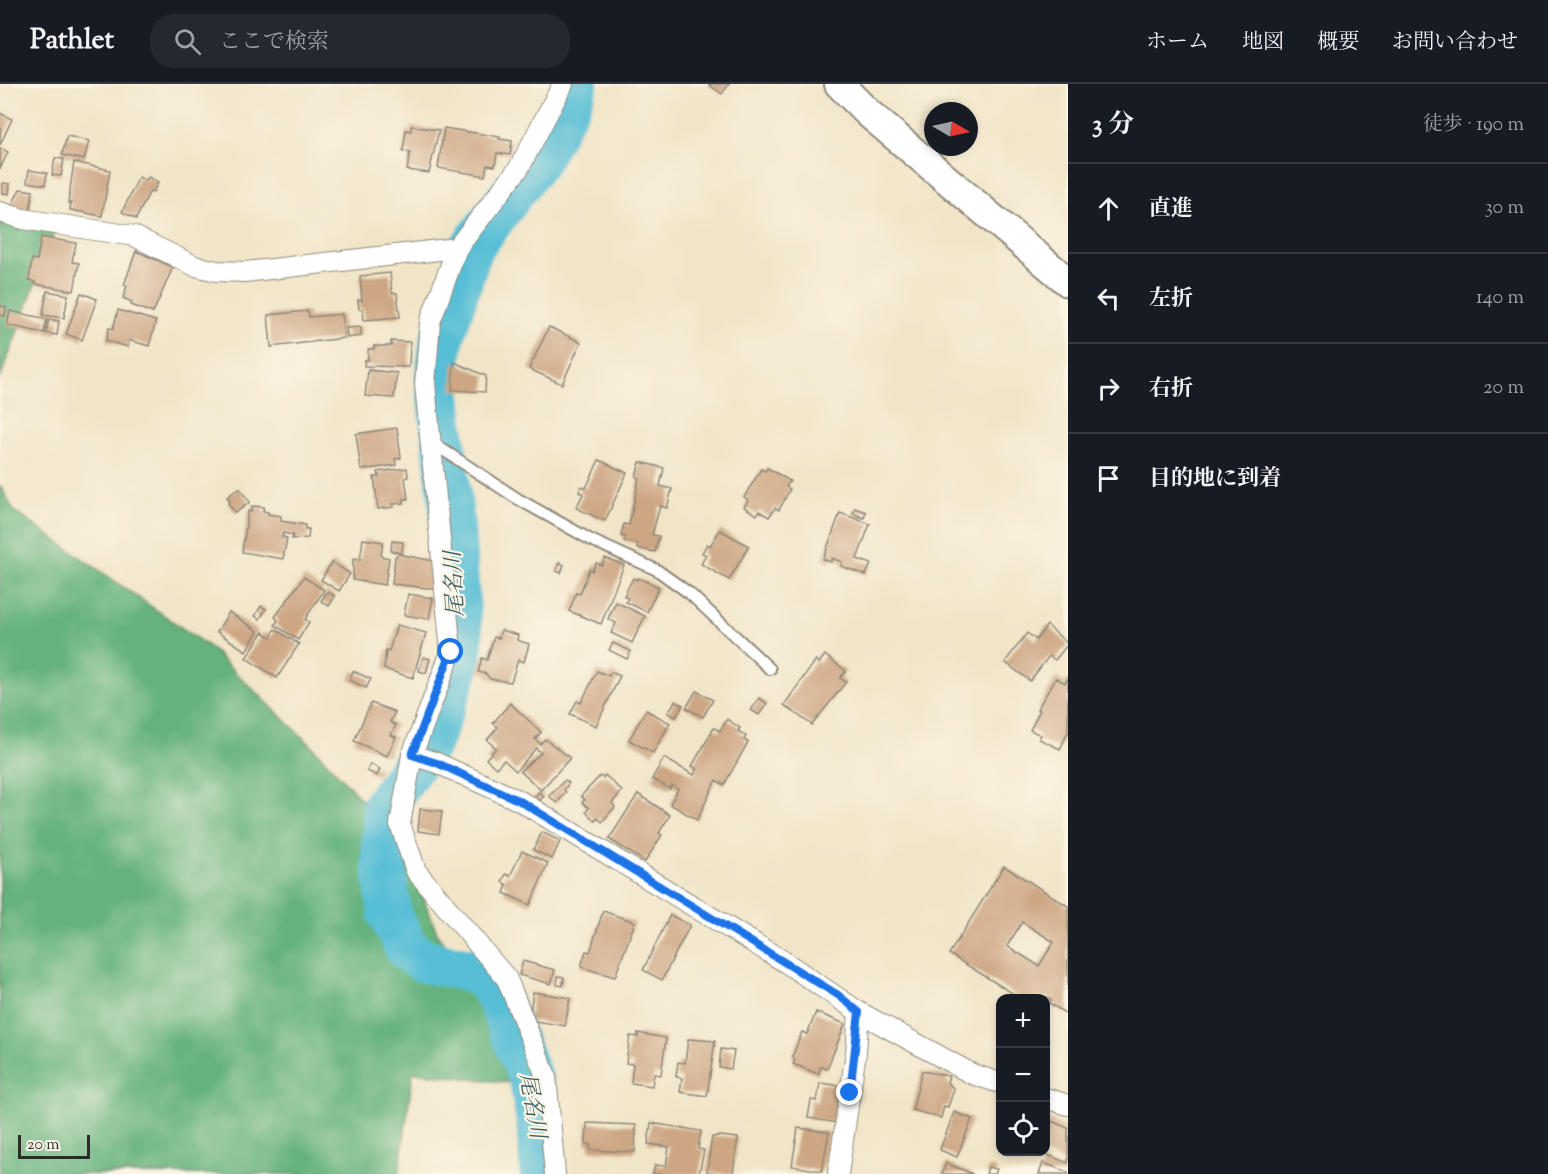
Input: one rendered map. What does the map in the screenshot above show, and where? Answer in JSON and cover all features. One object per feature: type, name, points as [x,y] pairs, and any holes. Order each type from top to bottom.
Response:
[{"type":"street","points":[[555,1174],[546,1076],[507,980],[416,871],[400,825],[412,755],[451,652],[424,384],[430,321],[457,248],[519,168],[563,84]]},
{"type":"street","points":[[839,84],[868,113],[1068,282]]},
{"type":"street","points":[[0,212],[23,219],[135,236],[195,266],[217,272],[244,272],[457,248]]},
{"type":"street","points":[[412,755],[437,763],[520,801],[785,962],[859,1012],[972,1074],[996,1082]]},
{"type":"street","points":[[838,1174],[856,1052],[859,1012]]},
{"type":"street","points":[[1050,1099],[1068,1106]]},
{"type":"lane","points":[[430,442],[518,500],[591,540],[657,570],[689,593],[770,669]]},
{"type":"green space","points":[[0,207],[55,230],[0,379]]},
{"type":"green space","points":[[0,485],[14,511],[208,646],[312,746],[385,825],[415,877],[438,935],[477,994],[532,1059],[539,1086],[413,1072],[399,1174],[0,1174]]},
{"type":"building","points":[[708,84],[729,84],[722,94]]},
{"type":"building","points":[[0,113],[12,119],[0,145]]},
{"type":"building","points":[[411,126],[439,130],[429,173],[407,170],[410,152],[403,151],[406,130],[411,131]]},
{"type":"building","points":[[444,128],[512,141],[510,155],[497,153],[495,166],[487,165],[485,176],[438,168]]},
{"type":"building","points":[[67,136],[89,141],[84,160],[62,155]]},
{"type":"building","points":[[0,148],[8,152],[0,169]]},
{"type":"building","points":[[55,158],[64,159],[61,176],[52,175]]},
{"type":"building","points":[[74,162],[110,170],[102,216],[70,210],[71,203],[68,203]]},
{"type":"building","points":[[29,170],[47,173],[45,185],[27,182]]},
{"type":"building","points":[[139,177],[146,181],[148,177],[158,182],[153,192],[150,191],[136,219],[122,212]]},
{"type":"building","points":[[3,183],[10,184],[9,194],[2,193]]},
{"type":"building","points":[[20,189],[33,191],[30,210],[11,207]]},
{"type":"building","points":[[41,237],[76,243],[72,262],[79,263],[74,291],[35,284],[29,280],[32,259],[37,260]]},
{"type":"building","points":[[136,251],[173,267],[153,313],[131,305],[132,302],[123,298],[127,286],[124,285]]},
{"type":"building","points":[[390,273],[392,293],[397,293],[400,317],[364,320],[363,309],[359,309],[358,300],[362,300],[360,276]]},
{"type":"building","points":[[47,291],[68,295],[64,318],[43,315]]},
{"type":"building","points":[[81,293],[97,299],[82,340],[66,334]]},
{"type":"building","points":[[0,306],[6,307],[5,316],[0,315]]},
{"type":"building","points":[[118,310],[156,321],[149,346],[129,340],[128,347],[106,341],[109,328],[113,329]]},
{"type":"building","points":[[10,311],[47,319],[44,333],[7,325]]},
{"type":"building","points":[[308,311],[309,317],[342,314],[344,338],[271,347],[268,315]]},
{"type":"building","points":[[49,319],[59,321],[57,335],[46,333]]},
{"type":"building","points":[[361,327],[361,336],[347,338],[346,328]]},
{"type":"building","points":[[549,327],[581,342],[562,384],[529,369]]},
{"type":"building","points":[[391,341],[410,342],[409,367],[364,366],[365,360],[368,360],[368,349],[374,349],[374,346],[391,346]]},
{"type":"building","points":[[454,362],[486,376],[485,392],[452,390]]},
{"type":"building","points":[[368,370],[397,373],[394,398],[365,396]]},
{"type":"building","points":[[397,428],[401,458],[395,459],[396,465],[361,470],[356,434]]},
{"type":"building","points":[[599,460],[627,473],[605,521],[576,508],[583,494],[579,492],[581,486],[586,488]]},
{"type":"building","points":[[640,462],[664,468],[660,486],[672,489],[667,508],[660,506],[652,535],[659,536],[655,552],[637,548],[638,544],[624,541],[625,537],[621,536],[624,524],[629,525]]},
{"type":"building","points":[[407,468],[408,477],[405,478],[408,499],[404,499],[404,503],[393,504],[394,507],[378,509],[374,477],[379,477],[378,472]]},
{"type":"building","points":[[767,468],[790,481],[786,487],[790,489],[779,510],[775,508],[769,517],[759,511],[757,515],[744,507],[748,500],[744,497],[761,469],[765,471]]},
{"type":"building","points":[[239,488],[250,502],[235,513],[227,497]]},
{"type":"building","points":[[252,506],[264,507],[263,511],[268,514],[281,516],[281,521],[305,525],[305,529],[309,529],[308,538],[292,539],[293,535],[283,533],[282,537],[287,538],[283,559],[242,552],[248,511],[251,512]]},
{"type":"building","points":[[855,508],[866,512],[864,518],[853,514]]},
{"type":"building","points":[[840,513],[870,524],[857,559],[871,564],[866,575],[841,566],[842,562],[832,558],[831,562],[823,559]]},
{"type":"building","points":[[720,530],[749,546],[729,580],[701,564],[706,555],[702,553],[707,544],[710,546]]},
{"type":"building","points":[[363,539],[383,542],[381,556],[389,558],[385,585],[353,580],[353,559],[360,560]]},
{"type":"building","points":[[392,541],[403,542],[402,553],[391,551]]},
{"type":"building","points":[[398,554],[439,562],[436,589],[392,584],[395,557]]},
{"type":"building","points":[[605,558],[624,565],[601,624],[569,611],[576,593],[580,594],[589,569],[592,571],[596,563],[602,565]]},
{"type":"building","points":[[332,562],[350,574],[339,591],[321,580]]},
{"type":"building","points":[[559,563],[564,565],[561,573],[556,571]]},
{"type":"building","points":[[304,577],[324,590],[305,619],[309,622],[298,640],[275,625],[278,620],[275,617]]},
{"type":"building","points":[[633,578],[659,587],[647,612],[626,602],[628,598],[624,596]]},
{"type":"building","points":[[327,592],[335,596],[329,606],[321,601]]},
{"type":"building","points":[[408,594],[433,598],[429,619],[404,615]]},
{"type":"building","points":[[616,602],[645,616],[632,643],[611,633],[616,623],[608,619]]},
{"type":"building","points":[[261,606],[266,609],[260,619],[255,616]]},
{"type":"building","points":[[229,612],[258,631],[246,651],[217,632]]},
{"type":"building","points":[[397,625],[426,633],[413,678],[384,669],[386,650],[389,651]]},
{"type":"building","points":[[1047,625],[1068,644],[1055,660],[1049,656],[1030,681],[1005,662],[1027,633],[1036,640]]},
{"type":"building","points":[[275,629],[299,644],[277,678],[246,658],[263,632],[271,637]]},
{"type":"building","points":[[501,630],[518,635],[517,640],[529,644],[524,662],[518,660],[511,682],[490,679],[486,674],[478,672],[482,658],[487,660],[494,637],[499,638]]},
{"type":"building","points":[[613,643],[631,651],[627,659],[609,650]]},
{"type":"building","points":[[825,655],[846,671],[840,678],[846,682],[812,725],[784,705],[816,660],[819,663]]},
{"type":"building","points":[[423,657],[430,659],[426,673],[419,671]]},
{"type":"building","points":[[353,671],[371,679],[366,688],[349,680]]},
{"type":"building","points":[[597,671],[609,676],[611,672],[620,676],[596,726],[570,714],[577,701],[581,703]]},
{"type":"building","points":[[1056,678],[1065,683],[1068,678],[1068,732],[1060,749],[1039,739],[1041,735],[1030,730],[1040,710],[1037,709]]},
{"type":"building","points":[[696,691],[713,700],[703,717],[686,708]]},
{"type":"building","points":[[759,698],[767,703],[759,715],[751,710]]},
{"type":"building","points":[[675,701],[683,705],[676,717],[668,713]]},
{"type":"building","points":[[371,703],[395,712],[390,722],[396,725],[391,735],[396,737],[387,756],[354,741]]},
{"type":"building","points":[[510,703],[541,732],[535,739],[540,744],[545,739],[570,758],[541,790],[520,771],[541,753],[536,748],[516,771],[504,760],[496,768],[486,759],[496,748],[487,740],[498,727],[493,723]]},
{"type":"building","points":[[646,710],[670,723],[653,753],[629,740]]},
{"type":"building","points":[[727,719],[740,728],[738,731],[746,736],[744,740],[748,742],[724,785],[716,780],[697,820],[670,804],[678,789],[672,785],[670,789],[652,779],[664,758],[694,775],[697,769],[692,766],[714,728],[720,731]]},
{"type":"building","points":[[370,764],[380,769],[377,776],[367,771]]},
{"type":"building","points":[[605,775],[622,791],[612,803],[615,807],[602,822],[598,818],[595,821],[586,812],[589,808],[582,802],[585,800],[581,796],[600,776],[603,778]]},
{"type":"building","points":[[565,780],[569,783],[564,790],[566,792],[557,803],[549,796]]},
{"type":"building","points":[[539,792],[544,796],[537,803],[532,799]]},
{"type":"building","points":[[638,794],[670,815],[659,833],[662,835],[645,862],[609,839]]},
{"type":"building","points":[[420,809],[442,811],[439,834],[418,831]]},
{"type":"building","points":[[542,832],[560,841],[552,859],[533,850]]},
{"type":"building","points":[[522,851],[548,863],[530,905],[504,893],[507,885],[502,882],[506,874],[510,876]]},
{"type":"building","points":[[1004,866],[1068,906],[1068,1015],[1050,1004],[1050,994],[1014,994],[949,954]],"holes":[[[1022,922],[1054,942],[1039,966],[1007,946]]]},
{"type":"building","points":[[603,911],[635,922],[615,977],[581,967],[586,951],[590,952]]},
{"type":"building","points":[[670,915],[690,925],[662,980],[643,970]]},
{"type":"building","points":[[523,961],[555,970],[551,984],[519,975]]},
{"type":"building","points":[[558,976],[564,977],[563,986],[557,985]]},
{"type":"building","points":[[533,992],[570,998],[565,1026],[529,1020]]},
{"type":"building","points":[[816,1012],[845,1024],[827,1069],[821,1067],[818,1074],[793,1064],[795,1059],[792,1057],[802,1032],[807,1034]]},
{"type":"building","points":[[638,1033],[666,1038],[661,1075],[654,1074],[652,1086],[631,1083],[633,1064],[626,1063],[630,1036],[638,1037]]},
{"type":"building","points":[[688,1039],[715,1041],[707,1096],[680,1092],[682,1078],[676,1077],[678,1062],[685,1063]]},
{"type":"building","points":[[721,1049],[734,1051],[731,1069],[719,1067]]},
{"type":"building","points":[[922,1071],[949,1076],[947,1082],[954,1089],[948,1107],[944,1106],[941,1118],[912,1110]]},
{"type":"building","points":[[820,1083],[843,1086],[837,1123],[808,1118],[811,1100],[817,1101]]},
{"type":"building","points":[[954,1112],[972,1119],[957,1157],[940,1150]]},
{"type":"building","points":[[1050,1120],[1068,1128],[1068,1163],[1050,1156]]},
{"type":"building","points":[[587,1123],[636,1125],[635,1152],[590,1150],[590,1144],[586,1144]]},
{"type":"building","points":[[651,1123],[701,1131],[698,1149],[704,1150],[699,1174],[653,1174],[655,1165],[666,1166],[669,1147],[648,1144]]},
{"type":"building","points":[[798,1128],[829,1132],[822,1171],[792,1166]]},
{"type":"building","points":[[712,1137],[738,1138],[733,1173],[707,1172]]},
{"type":"building","points":[[946,1163],[973,1174],[942,1174]]},
{"type":"building","points":[[1043,1163],[1068,1172],[1068,1174],[1039,1174]]},
{"type":"building","points":[[988,1167],[997,1169],[995,1174],[986,1174]]},
{"type":"waterway","name":"尾名川","points":[[542,1174],[538,1123],[531,1080],[496,993],[485,979],[470,970],[424,961],[407,949],[390,915],[384,866],[384,806],[430,742],[460,661],[461,640],[453,528],[437,377],[442,339],[471,248],[539,158],[569,103],[576,84]]},
{"type":"route","points":[[451,652],[412,755],[437,763],[520,801],[838,995],[859,1012],[850,1093]]}]
